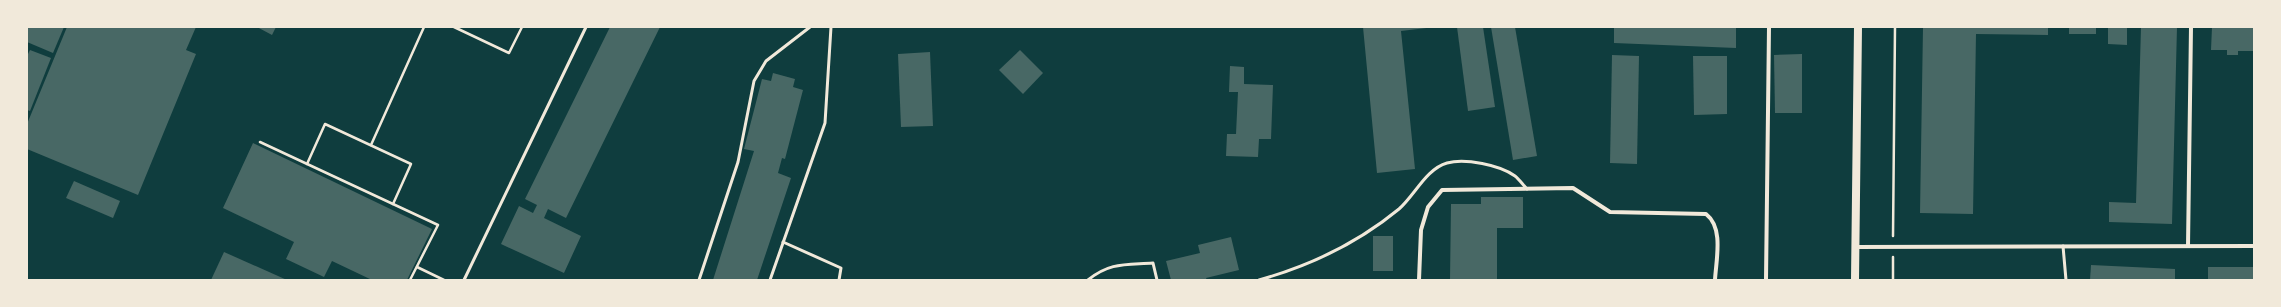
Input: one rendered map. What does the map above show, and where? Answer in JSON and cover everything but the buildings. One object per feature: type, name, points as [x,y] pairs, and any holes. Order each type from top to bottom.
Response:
[{"type":"main road","points":[[1855,280],[1858,27]]},
{"type":"street","points":[[1766,280],[1769,27]]},
{"type":"street","points":[[2188,246],[2191,27]]},
{"type":"street","points":[[1419,280],[1422,230],[1428,207],[1442,190],[1573,188],[1610,212],[1706,214],[1713,219],[1717,238],[1715,280]]},
{"type":"street","points":[[1855,247],[2254,246]]},
{"type":"lane","points":[[464,280],[586,27]]},
{"type":"lane","points":[[699,280],[738,162],[754,81],[766,62],[810,27]]},
{"type":"lane","points":[[770,280],[824,123],[830,27]]},
{"type":"lane","points":[[1259,280],[1347,245],[1401,207],[1433,171],[1447,163],[1473,163],[1501,169],[1515,176],[1527,189]]},
{"type":"lane","points":[[783,242],[841,268],[839,280]]},
{"type":"lane","points":[[2062,246],[2066,280]]},
{"type":"lane","points":[[1088,280],[1102,269],[1118,265],[1153,263],[1157,280]]},
{"type":"path","points":[[371,145],[424,27]]},
{"type":"path","points":[[454,27],[509,53],[522,27]]},
{"type":"path","points":[[1893,280],[1895,27]]},
{"type":"path","points":[[307,164],[325,124],[371,145],[411,164],[393,204]]},
{"type":"path","points":[[260,142],[438,225],[410,280]]},
{"type":"path","points":[[417,267],[444,280]]}]
